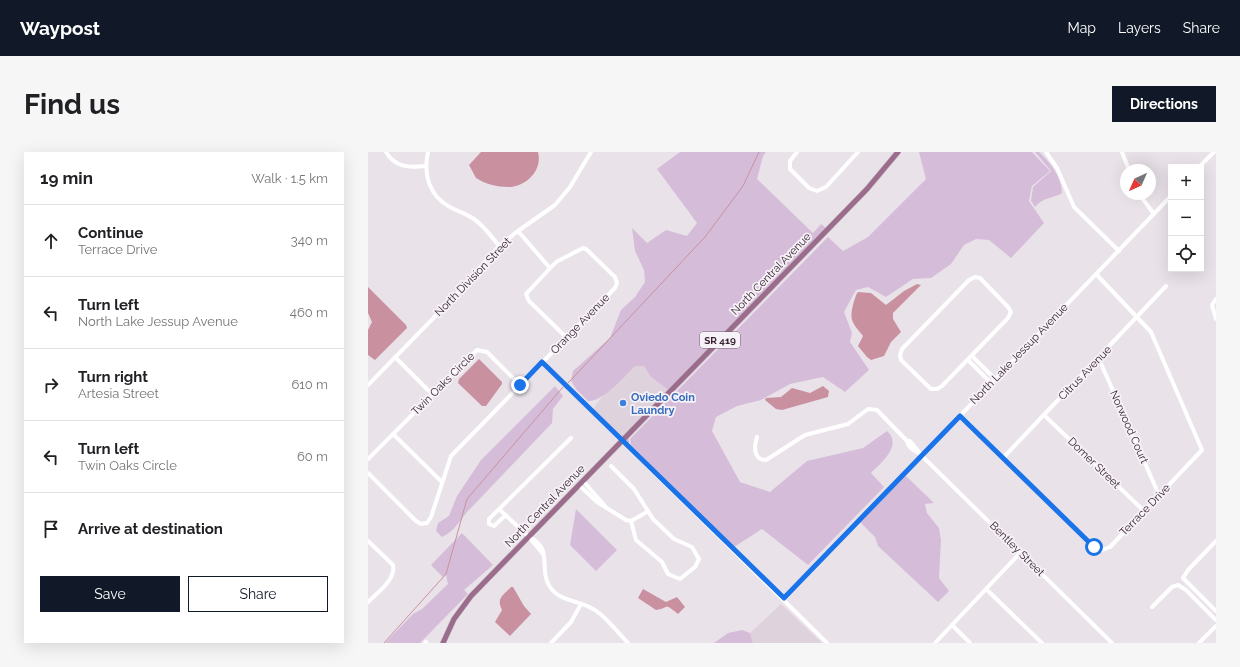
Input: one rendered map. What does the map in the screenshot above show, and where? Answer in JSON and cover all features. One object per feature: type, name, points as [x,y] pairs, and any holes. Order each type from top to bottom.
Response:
[{"type":"main road","name":"North Central Avenue","points":[[443,643],[454,619],[471,596],[867,189],[898,152]]},
{"type":"street","points":[[386,152],[399,165],[405,167],[425,166]]},
{"type":"street","points":[[428,152],[425,166],[426,175],[436,196],[448,206],[474,219],[500,246]]},
{"type":"street","name":"North Division Street","points":[[368,385],[454,297],[500,246],[518,231],[555,205],[570,187],[591,152]]},
{"type":"street","points":[[796,152],[790,160],[790,169],[809,188],[817,191],[826,187],[858,152]]},
{"type":"street","points":[[1046,152],[1057,168],[1074,207],[1119,251]]},
{"type":"street","points":[[1122,152],[1127,164]]},
{"type":"street","points":[[1202,164],[1214,152]]},
{"type":"street","name":"North Lake Jessup Avenue","points":[[784,598],[1168,199]]},
{"type":"street","points":[[1143,200],[1154,214]]},
{"type":"street","points":[[518,231],[549,267],[528,290],[526,297],[566,338]]},
{"type":"street","name":"Orange Avenue","points":[[542,362],[617,285],[615,277],[586,249],[583,248],[576,250],[549,267]]},
{"type":"street","name":"Terrace Drive","points":[[960,416],[1099,549],[1106,549],[1110,547],[1144,512],[1200,453],[1202,445],[1152,332],[1096,274]]},
{"type":"street","points":[[975,277],[980,278],[1008,306],[1011,312],[1008,318],[968,360],[937,389],[931,389],[901,360],[900,355],[902,349],[969,280],[975,277]]},
{"type":"street","name":"Citrus Avenue","points":[[1003,458],[1139,317],[1166,286]]},
{"type":"street","points":[[1216,299],[1212,305],[1216,319]]},
{"type":"street","name":"Twin Oaks Circle","points":[[368,459],[477,350],[487,352],[520,385]]},
{"type":"street","points":[[972,356],[995,379]]},
{"type":"street","points":[[395,357],[432,394]]},
{"type":"street","name":"Norwood Court","points":[[1099,359],[1159,495]]},
{"type":"street","points":[[968,360],[991,383]]},
{"type":"street","points":[[368,473],[416,521],[421,524],[425,524],[430,520],[451,456],[542,362],[784,598],[827,643]]},
{"type":"street","points":[[978,370],[982,366]]},
{"type":"street","name":"Bentley Street","points":[[757,437],[755,449],[757,456],[763,460],[766,460],[805,435],[848,424],[864,411],[872,408],[907,441],[910,441],[922,456],[1112,643]]},
{"type":"street","name":"Domer Street","points":[[1044,415],[1144,512]]},
{"type":"street","points":[[394,434],[442,482]]},
{"type":"street","points":[[506,515],[496,525],[491,526],[488,522],[571,438]]},
{"type":"street","points":[[611,466],[634,489],[647,512],[674,539],[692,547],[697,553],[699,559],[697,563],[686,576],[680,579],[668,574],[662,562],[636,540],[631,521]]},
{"type":"street","points":[[581,483],[597,502],[618,517],[631,521],[647,512]]},
{"type":"street","points":[[500,510],[529,537],[544,555],[547,581],[559,597],[594,609],[628,643]]},
{"type":"street","points":[[368,541],[393,565],[394,571],[391,579],[368,602]]},
{"type":"street","points":[[1216,541],[1188,570],[1183,578],[1216,611]]},
{"type":"street","points":[[935,643],[1020,553]]},
{"type":"street","points":[[1152,607],[1172,587],[1178,585],[1186,590],[1216,620]]},
{"type":"street","points":[[986,589],[1042,643]]},
{"type":"street","points":[[551,643],[571,622],[581,604]]},
{"type":"street","points":[[952,625],[970,643]]},
{"type":"street","points":[[1199,643],[1216,626]]},
{"type":"shaded area","points":[[481,152],[538,152],[538,165],[532,176],[521,184],[508,187],[495,186],[476,178],[469,165]]},
{"type":"shaded area","points":[[680,152],[766,152],[763,156],[757,179],[813,233],[821,224],[826,228],[668,390],[650,376],[644,366],[635,366],[607,393],[600,398],[588,401],[576,389],[571,381],[573,371],[610,338],[621,310],[635,297],[645,282],[644,270],[635,251],[632,228],[647,243],[666,230],[687,236],[697,223],[657,169]]},
{"type":"shaded area","points":[[919,152],[1032,152],[1050,171],[1032,186],[1029,201],[1044,223],[1011,258],[989,240],[976,239],[964,245],[951,264],[931,278],[913,279],[886,297],[868,287],[856,290],[844,312],[852,333],[850,342],[869,370],[845,392],[823,377],[790,384],[761,400],[737,406],[716,417],[712,431],[740,482],[770,492],[807,461],[863,448],[887,431],[893,442],[889,454],[871,473],[884,487],[808,565],[762,529],[734,547],[631,445],[630,439],[828,237],[843,251],[868,237],[926,179]]},
{"type":"shaded area","points":[[1035,152],[1039,152],[1055,170],[1060,181],[1062,193],[1041,201],[1035,207],[1031,201],[1033,187],[1051,171]]},
{"type":"shaded area","points":[[780,281],[780,283],[629,438],[629,445],[625,441]]},
{"type":"shaded area","points":[[917,284],[921,285],[893,313],[893,319],[901,332],[891,342],[884,356],[871,360],[858,346],[863,336],[856,327],[851,316],[852,307],[857,293],[871,293],[886,305],[904,291]]},
{"type":"shaded area","points":[[368,287],[406,325],[407,328],[375,360],[368,355],[368,330],[372,322],[368,313]]},
{"type":"shaded area","points":[[479,359],[502,382],[486,406],[482,406],[458,383],[459,379]]},
{"type":"shaded area","points":[[635,366],[644,366],[650,376],[668,390],[622,438],[593,409],[601,398]]},
{"type":"shaded area","points":[[555,386],[563,396],[553,409],[552,423],[468,511],[455,528],[442,537],[436,531],[438,523],[449,516],[457,496],[481,460]]},
{"type":"shaded area","points":[[823,386],[829,391],[828,397],[782,410],[776,409],[765,400],[766,398],[781,397],[792,388],[810,393]]},
{"type":"shaded area","points":[[905,475],[934,503],[925,504],[927,513],[939,528],[941,540],[939,578],[949,591],[938,602],[878,546],[875,537],[860,522]]},
{"type":"shaded area","points":[[576,509],[617,550],[596,571],[570,545]]},
{"type":"shaded area","points":[[462,533],[493,565],[464,590],[468,594],[420,643],[385,643],[413,614],[422,609],[448,584],[446,575],[443,577],[431,565]]},
{"type":"shaded area","points":[[511,587],[513,587],[524,606],[531,614],[510,636],[495,622],[502,610],[500,606],[501,597]]},
{"type":"shaded area","points":[[643,589],[666,602],[677,597],[685,607],[678,614],[668,607],[656,610],[638,598]]},
{"type":"shaded area","points":[[781,604],[822,643],[753,643],[750,633]]},
{"type":"shaded area","points":[[742,630],[750,633],[753,643],[714,643],[728,633]]},
{"type":"waterway","points":[[568,383],[705,237],[743,186],[759,152]]},
{"type":"waterway","points":[[384,643],[446,574],[467,499],[563,387]]},
{"type":"place","name":"Oviedo Coin Laundry","points":[[623,403]]},
{"type":"route","points":[[520,385],[542,362],[784,598],[960,416],[1094,547]]}]
